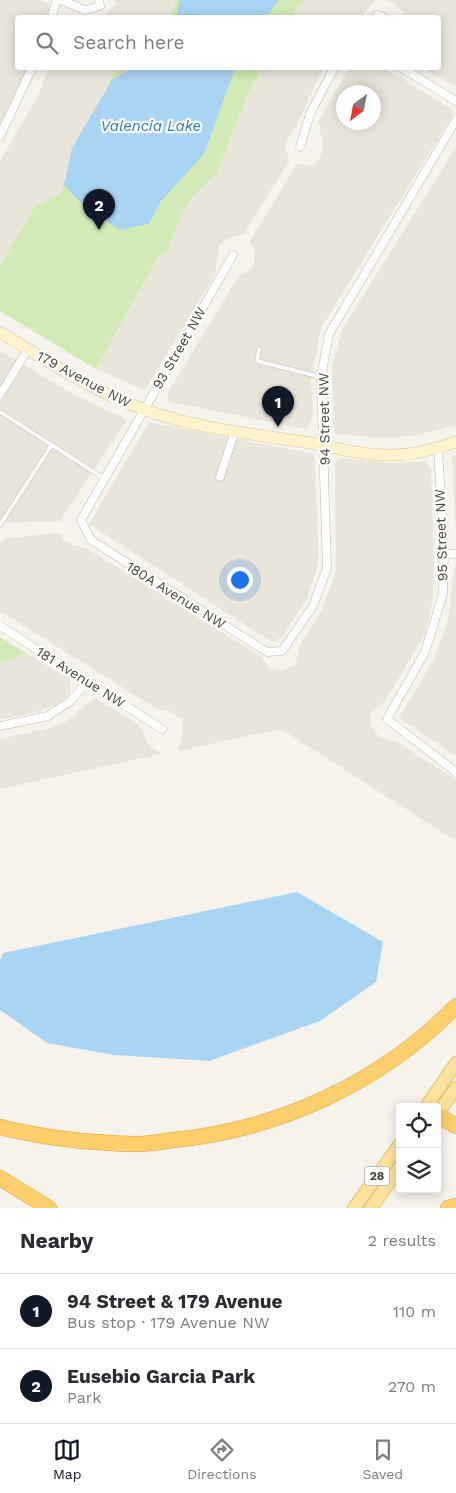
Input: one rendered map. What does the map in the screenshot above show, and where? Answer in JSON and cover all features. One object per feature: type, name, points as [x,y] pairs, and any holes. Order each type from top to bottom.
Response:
[{"type":"highway","points":[[0,1127],[26,1134],[84,1141],[137,1144],[204,1138],[260,1124],[297,1112],[377,1070],[442,1020],[456,1006]]},
{"type":"highway","points":[[441,1117],[456,1126]]},
{"type":"highway","points":[[0,1178],[49,1208]]},
{"type":"highway","points":[[448,1208],[456,1206]]},
{"type":"main road","points":[[429,1103],[456,1063]]},
{"type":"main road","points":[[441,1109],[456,1088]]},
{"type":"main road","name":"28","points":[[354,1208],[397,1148]]},
{"type":"main road","name":"28","points":[[371,1208],[396,1173]]},
{"type":"street","points":[[52,15],[57,0]]},
{"type":"street","points":[[61,0],[85,10],[100,6],[99,0]]},
{"type":"street","points":[[0,136],[31,70]]},
{"type":"street","points":[[300,147],[310,114],[333,70]]},
{"type":"street","points":[[405,70],[456,101]]},
{"type":"street","name":"94 Street NW","points":[[282,651],[313,606],[327,568],[324,445],[320,377],[329,334],[456,120]]},
{"type":"street","name":"93 Street NW","points":[[81,520],[233,255]]},
{"type":"street","name":"179 Avenue NW","points":[[0,332],[102,392],[144,410],[180,420],[362,453],[393,455],[438,448]]},
{"type":"street","points":[[0,395],[28,350]]},
{"type":"street","points":[[220,477],[235,431]]},
{"type":"street","points":[[438,448],[456,442]]},
{"type":"street","name":"95 Street NW","points":[[438,448],[444,553],[443,594],[425,652],[387,719],[456,772]]},
{"type":"street","name":"180A Avenue NW","points":[[81,520],[91,540],[121,561],[267,652],[282,651]]},
{"type":"street","points":[[444,553],[456,554]]},
{"type":"street","name":"181 Avenue NW","points":[[0,626],[162,729]]},
{"type":"street","points":[[0,726],[48,716],[69,702],[88,682]]},
{"type":"lane","points":[[259,350],[257,361],[320,377]]},
{"type":"lane","points":[[0,412],[105,479]]},
{"type":"lane","points":[[0,525],[51,446]]},
{"type":"shaded area","points":[[0,0],[40,0],[48,3],[50,10],[48,15],[15,15],[15,70],[28,70],[0,129]]},
{"type":"shaded area","points":[[115,0],[176,0],[171,15],[104,15],[116,4]]},
{"type":"shaded area","points":[[305,0],[376,0],[362,15],[294,15],[299,5]]},
{"type":"shaded area","points":[[386,0],[456,0],[456,87],[427,70],[441,70],[441,15],[404,15],[402,10]]},
{"type":"shaded area","points":[[48,70],[116,70],[59,195],[35,206],[0,266],[0,161],[37,98]]},
{"type":"shaded area","points":[[262,70],[323,70],[298,123],[285,144],[289,161],[244,234],[232,237],[219,245],[215,274],[145,390],[96,369],[158,257],[166,253],[186,206],[217,173],[247,96]]},
{"type":"shaded area","points":[[348,70],[387,70],[453,110],[452,116],[321,328],[311,381],[313,416],[307,429],[169,402],[167,394],[238,277],[250,269],[254,263],[255,252],[250,241],[297,164],[313,165],[321,157],[323,144],[318,122],[336,91],[336,130],[381,130],[381,85],[339,85]]},
{"type":"shaded area","points":[[456,147],[456,425],[417,435],[385,438],[336,434],[334,431],[332,366],[343,328]]},
{"type":"shaded area","points":[[0,350],[67,391],[127,420],[60,521],[0,523]]},
{"type":"shaded area","points":[[149,422],[314,454],[319,560],[308,597],[282,637],[272,642],[89,524]]},
{"type":"shaded area","points":[[456,454],[456,539],[452,456]]},
{"type":"shaded area","points":[[341,458],[395,463],[425,461],[431,469],[434,564],[433,598],[426,632],[386,700],[371,713],[371,725],[379,737],[397,742],[456,780],[456,841],[281,729],[178,751],[183,732],[182,720],[170,711],[157,709],[0,611],[0,543],[5,538],[59,533],[63,540],[72,545],[86,548],[260,656],[271,669],[283,671],[296,663],[300,645],[321,612],[336,571],[335,462]]},
{"type":"shaded area","points":[[456,566],[456,756],[399,718],[433,661],[448,621],[454,569]]},
{"type":"shaded area","points":[[26,653],[68,678],[71,683],[70,694],[56,705],[32,713],[0,720],[0,665]]},
{"type":"shaded area","points":[[95,698],[135,722],[143,730],[146,741],[161,754],[0,789],[0,739],[46,729],[65,722]]},
{"type":"green space","points":[[176,0],[305,0],[299,5],[293,15],[171,15]]},
{"type":"green space","points":[[116,70],[262,70],[247,96],[217,173],[186,206],[166,253],[158,257],[96,369],[0,311],[0,266],[35,206],[59,195]]},
{"type":"green space","points":[[0,637],[26,653],[0,665]]},
{"type":"water","points":[[180,0],[279,0],[268,15],[176,15]]},
{"type":"water","name":"Valencia Lake","points":[[129,70],[234,70],[204,154],[161,201],[149,224],[120,230],[86,208],[64,185],[72,148],[112,80]]},
{"type":"water","points":[[297,892],[383,942],[376,982],[320,1021],[209,1061],[114,1055],[47,1043],[0,1010],[0,961],[3,953]]},
{"type":"place","name":"Eusebio Garcia Park","points":[[99,230]]},
{"type":"place","name":"94 Street & 179 Avenue","points":[[278,427]]}]
